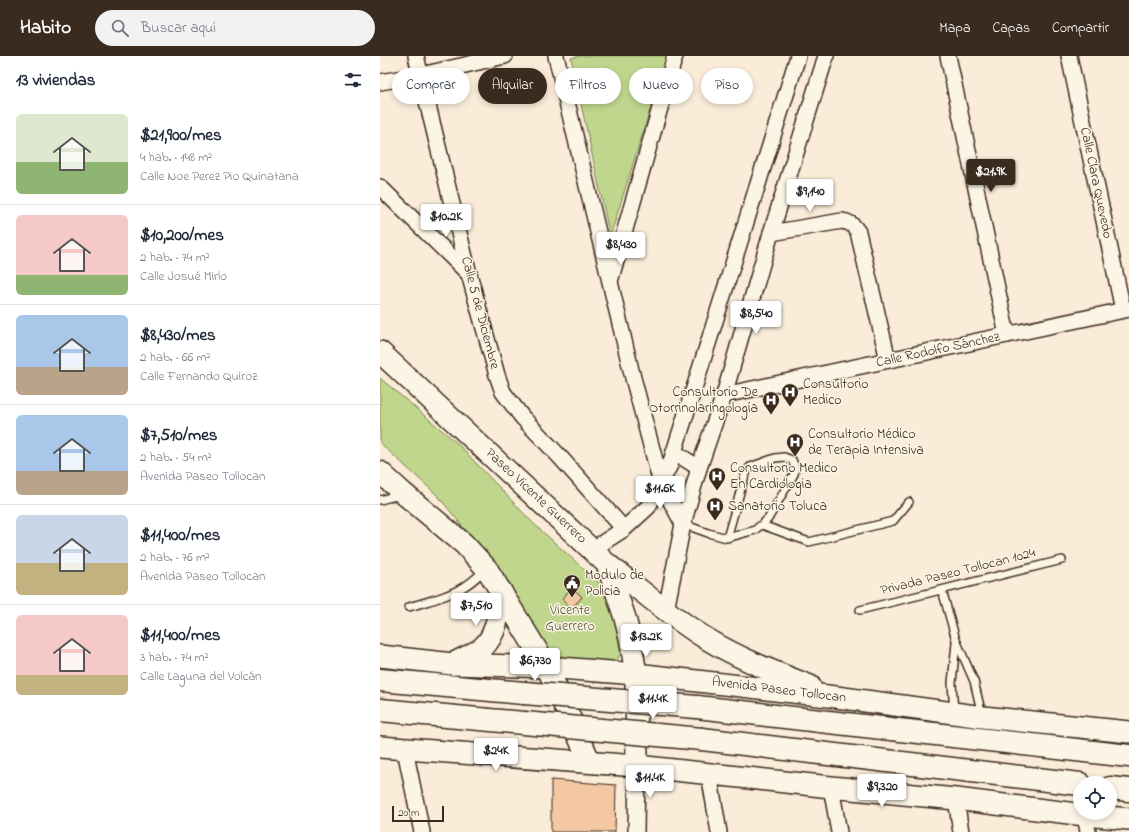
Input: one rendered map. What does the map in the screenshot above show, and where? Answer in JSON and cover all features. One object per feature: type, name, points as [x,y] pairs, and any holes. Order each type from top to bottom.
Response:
[{"type":"highway","name":"Avenida Paseo Tollocan","points":[[380,680],[696,707],[1129,756]]},
{"type":"highway","points":[[380,710],[702,739],[1073,783]]},
{"type":"highway","points":[[1117,789],[1129,790]]},
{"type":"main road","name":"Paseo Vicente Guerrero","points":[[380,352],[600,557],[625,618],[630,638],[636,674],[637,766]]},
{"type":"main road","points":[[380,472],[403,494],[464,544],[487,569],[547,667],[590,762]]},
{"type":"main road","points":[[600,557],[666,610],[706,639],[752,664],[836,697]]},
{"type":"main road","points":[[452,664],[484,646],[492,635],[499,617],[501,591]]},
{"type":"main road","name":"Avenida Paseo Tollocan","points":[[380,656],[452,664],[547,667],[636,674],[836,697],[983,717],[1129,732]]},
{"type":"main road","points":[[380,747],[637,766],[956,799],[1086,823],[1129,819]]},
{"type":"street","name":"Calle 5 de Diciembre","points":[[416,56],[419,68]]},
{"type":"street","points":[[452,68],[505,56]]},
{"type":"street","points":[[556,56],[632,374],[661,482],[683,524]]},
{"type":"street","points":[[610,280],[675,56]]},
{"type":"street","points":[[600,557],[624,529],[648,507],[670,466],[798,56]]},
{"type":"street","points":[[666,610],[683,524],[699,468],[724,395],[771,233],[826,56]]},
{"type":"street","points":[[948,56],[1007,335]]},
{"type":"street","name":"Calle Clara Quevedo","points":[[1069,56],[1126,309]]},
{"type":"street","points":[[380,82],[392,80]]},
{"type":"street","name":"Calle 5 de Diciembre","points":[[428,104],[469,274],[503,392],[522,417],[624,529]]},
{"type":"street","points":[[380,187],[469,274]]},
{"type":"street","points":[[771,233],[842,221],[848,222],[854,226],[858,232],[888,360]]},
{"type":"street","name":"Calle Rodolfo Sánchez","points":[[724,395],[1126,309]]},
{"type":"street","points":[[674,452],[699,468]]},
{"type":"street","points":[[405,750],[422,832]]},
{"type":"street","points":[[636,832],[637,766]]},
{"type":"street","points":[[709,774],[719,832]]},
{"type":"street","points":[[831,787],[839,832]]},
{"type":"street","points":[[956,799],[961,832]]},
{"type":"lane","points":[[683,524],[727,538],[755,530],[768,519],[794,474],[795,467],[792,460],[784,457],[775,458],[750,467],[745,475],[727,538]]},
{"type":"lane","points":[[380,500],[403,494]]},
{"type":"lane","points":[[762,525],[809,542],[893,521],[910,502]]},
{"type":"lane","name":"Privada Paseo Tollocan 1024","points":[[860,610],[1062,560]]},
{"type":"lane","points":[[409,607],[454,592],[466,586],[487,569]]},
{"type":"lane","points":[[942,590],[956,640],[974,681],[983,717]]},
{"type":"lane","points":[[954,713],[952,683],[956,640]]},
{"type":"green space","points":[[580,56],[667,56],[663,68],[629,68],[629,104],[652,104],[610,237],[581,104],[621,104],[621,68],[573,68],[571,58]]},
{"type":"green space","name":"Vicente Guerrero","points":[[380,378],[457,443],[533,523],[598,582],[620,627],[621,653],[613,668],[551,662],[479,547],[438,496],[380,443]]},
{"type":"building","name":"Modulo de Policia","points":[[572,587],[582,597],[572,608],[562,599]]},
{"type":"building","points":[[551,780],[616,785],[615,832],[551,832]]},
{"type":"place","name":"Consultorio Medico","points":[[790,407]]},
{"type":"place","name":"Consultorio De Otorrinolaringología","points":[[771,415]]},
{"type":"place","name":"Consultorio Médico de Terapia Intensiva","points":[[795,457]]},
{"type":"place","name":"Consultorio Medico En Cardiologia","points":[[717,491]]},
{"type":"place","name":"Sanatorio Toluca","points":[[715,521]]},
{"type":"place","name":"Modulo de Policia","points":[[572,598]]}]
